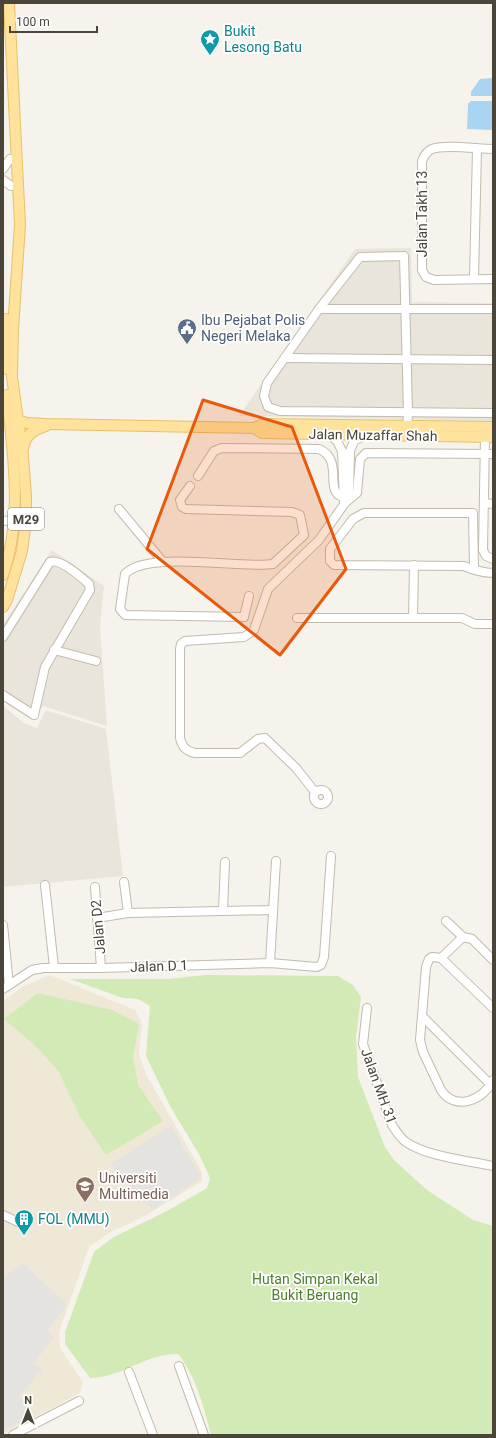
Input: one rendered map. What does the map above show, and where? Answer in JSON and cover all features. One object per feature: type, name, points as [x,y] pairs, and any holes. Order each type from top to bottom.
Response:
[{"type":"main road","name":"M29","points":[[3,3],[10,159],[7,183],[12,261],[5,343],[13,423],[12,461],[15,520],[10,551],[3,575]]},
{"type":"main road","name":"M29","points":[[9,3],[20,225],[10,389]]},
{"type":"main road","points":[[3,403],[10,389]]},
{"type":"main road","points":[[10,389],[24,414],[31,419],[49,424]]},
{"type":"main road","name":"M29","points":[[3,607],[22,551],[26,520],[23,456],[13,423]]},
{"type":"main road","name":"Jalan Muzaffar Shah","points":[[13,423],[254,428],[263,424],[489,437]]},
{"type":"main road","points":[[23,456],[27,436],[37,429],[49,424]]},
{"type":"main road","name":"Jalan Muzaffar Shah","points":[[254,428],[262,433],[363,436],[493,427]]},
{"type":"main road","points":[[3,440],[12,461]]},
{"type":"street","name":"Jalan Takh 13","points":[[474,279],[434,280],[426,277],[422,270],[422,161],[428,151],[439,148],[477,149]]},
{"type":"street","points":[[493,149],[477,149],[474,279],[493,279]]},
{"type":"street","points":[[3,169],[10,159]]},
{"type":"street","points":[[407,432],[408,413],[404,256],[360,257],[319,309],[267,383],[265,390],[265,402],[273,410],[280,411],[408,413],[493,413]]},
{"type":"street","points":[[319,309],[493,309]]},
{"type":"street","points":[[285,358],[493,360]]},
{"type":"street","points":[[330,435],[338,441],[342,451],[346,500]]},
{"type":"street","points":[[346,500],[350,451],[354,441],[363,436]]},
{"type":"street","points":[[489,437],[489,454],[484,503],[483,550],[486,556],[493,559]]},
{"type":"street","points":[[198,476],[214,451],[222,448],[319,449],[332,460],[334,468],[334,491],[346,500]]},
{"type":"street","points":[[315,792],[296,768],[265,738],[258,739],[240,753],[199,753],[188,751],[181,745],[181,644],[185,641],[244,637],[254,630],[268,589],[321,537],[346,500],[358,490],[360,459],[366,453],[489,454]]},
{"type":"street","points":[[190,486],[180,500],[182,507],[186,509],[286,511],[300,516],[304,535],[276,562],[268,565],[163,562],[139,565],[125,574],[120,609],[125,615],[244,617],[248,596]]},
{"type":"street","points":[[484,503],[493,504]]},
{"type":"street","points":[[119,509],[163,562]]},
{"type":"street","points":[[474,569],[473,513],[364,513],[353,519],[332,546],[330,561],[334,565],[464,566],[482,573],[493,572]]},
{"type":"street","points":[[3,521],[15,520]]},
{"type":"street","points":[[321,537],[332,546]]},
{"type":"street","points":[[289,549],[303,556]]},
{"type":"street","points":[[289,549],[296,562]]},
{"type":"street","points":[[3,637],[50,562],[56,561],[75,572],[90,584],[91,588],[45,667],[33,712],[3,695]]},
{"type":"street","points":[[413,618],[414,565]]},
{"type":"street","points":[[297,618],[462,618],[475,624],[493,624]]},
{"type":"street","points":[[54,650],[96,661]]},
{"type":"street","name":"Jalan D 1","points":[[6,987],[32,970],[54,967],[102,968],[270,963],[317,967],[321,965],[324,957],[331,856]]},
{"type":"street","points":[[270,963],[276,861]]},
{"type":"street","points":[[223,910],[225,862]]},
{"type":"street","points":[[124,882],[128,913]]},
{"type":"street","points":[[45,885],[54,967]]},
{"type":"street","name":"Jalan D2","points":[[95,887],[102,968]]},
{"type":"street","points":[[97,918],[128,913],[273,910]]},
{"type":"street","points":[[446,921],[463,937],[469,937],[493,960]]},
{"type":"street","points":[[3,925],[6,987]]},
{"type":"street","points":[[422,1016],[492,1082],[480,1096],[471,1101],[462,1102],[444,1096],[423,1052],[420,1040],[426,967],[429,959],[441,958],[463,937]]},
{"type":"street","points":[[441,958],[493,1008]]},
{"type":"street","name":"Jalan MH 31","points":[[367,1008],[363,1044],[392,1125],[398,1134],[406,1142],[420,1151],[493,1166]]},
{"type":"street","points":[[3,1215],[20,1222]]},
{"type":"street","points":[[179,1366],[204,1435]]},
{"type":"street","points":[[130,1372],[153,1435]]},
{"type":"street","points":[[13,1435],[79,1401]]},
{"type":"highlighted area","points":[[203,400],[292,427],[346,569],[280,655],[147,549]]},
{"type":"shaded area","points":[[411,248],[412,302],[493,303],[493,421],[239,416],[355,249]]},
{"type":"shaded area","points":[[52,550],[104,586],[100,627],[107,726],[43,706],[31,719],[3,701],[3,625]]},
{"type":"shaded area","points":[[3,706],[24,723],[37,728],[46,710],[106,729],[123,876],[3,887]]},
{"type":"shaded area","name":"Universiti Multimedia","points":[[50,975],[135,1010],[142,1023],[139,1055],[147,1076],[202,1172],[202,1181],[143,1217],[109,1233],[89,1247],[59,1332],[60,1348],[83,1382],[80,1393],[3,1434],[3,1001],[24,986]]},
{"type":"shaded area","points":[[171,1126],[201,1177],[153,1210],[110,1164]]},
{"type":"shaded area","points":[[23,1263],[67,1305],[47,1330],[53,1338],[34,1363],[42,1370],[19,1396],[30,1408],[18,1423],[3,1431],[3,1278]]},
{"type":"green space","name":"Hutan Simpan Kekal Bukit Beruang","points":[[206,975],[338,976],[353,985],[361,997],[356,1037],[358,1077],[385,1147],[394,1160],[427,1190],[473,1220],[493,1226],[493,1435],[211,1435],[195,1382],[178,1354],[156,1357],[112,1374],[90,1378],[65,1344],[65,1332],[94,1252],[112,1238],[167,1211],[207,1188],[210,1178],[200,1156],[170,1106],[146,1056],[150,1006],[138,999],[123,998],[70,979],[168,979]]},
{"type":"green space","points":[[38,993],[112,1010],[139,1024],[133,1057],[138,1085],[163,1121],[106,1155],[80,1117],[59,1072],[39,1049],[4,1019]]},
{"type":"water","points":[[493,78],[493,96],[471,96],[471,92],[480,79]]},
{"type":"water","points":[[471,101],[493,101],[493,130],[467,129],[468,104]]},
{"type":"place","name":"Bukit Lesong Batu","points":[[210,56]]},
{"type":"place","name":"Ibu Pejabat Polis Negeri Melaka","points":[[187,345]]},
{"type":"place","name":"Universiti Multimedia","points":[[85,1203]]},
{"type":"place","name":"FOL (MMU)","points":[[24,1236]]}]
